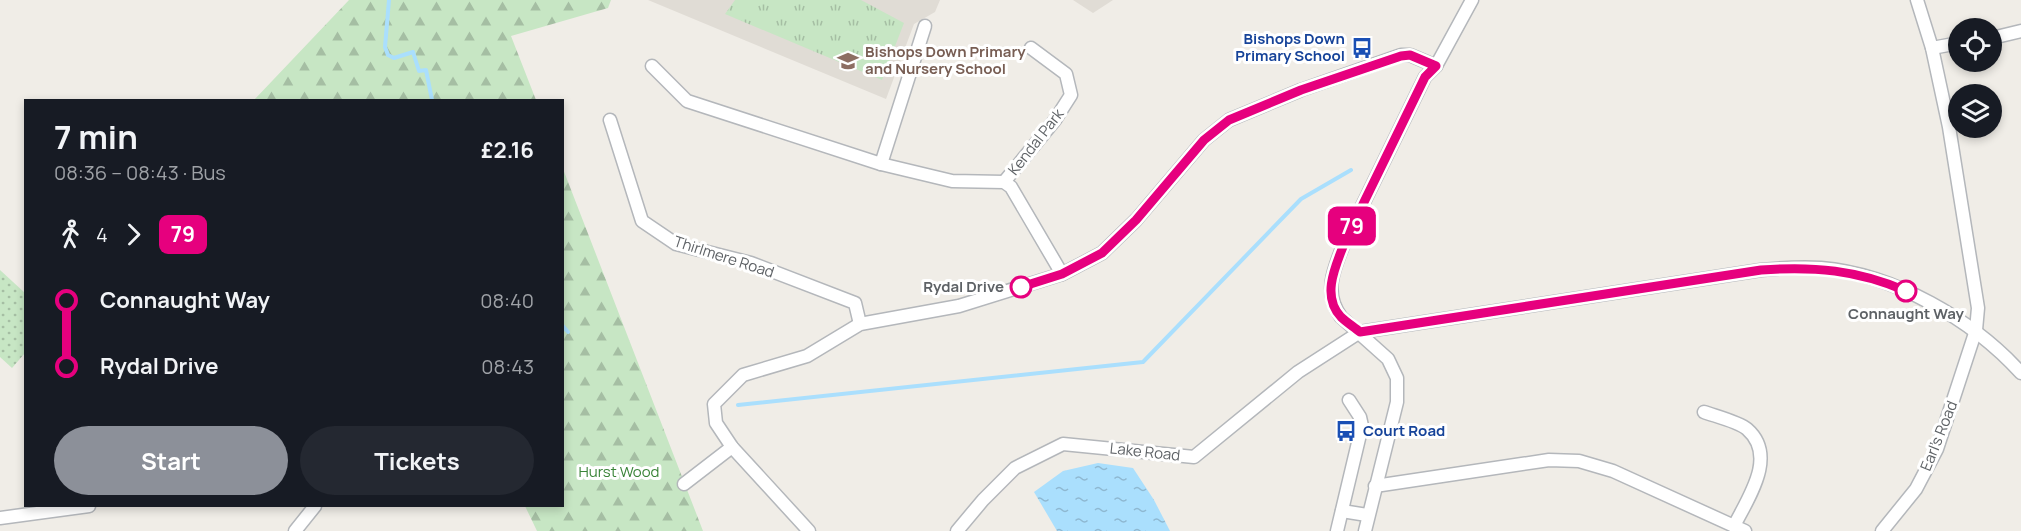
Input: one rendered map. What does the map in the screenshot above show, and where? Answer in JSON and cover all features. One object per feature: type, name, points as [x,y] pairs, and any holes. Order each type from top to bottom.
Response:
[{"type":"street","points":[[1365,531],[1397,402],[1397,378],[1388,359],[1341,317],[1332,301],[1331,285],[1346,239],[1425,77],[1436,66],[1472,0]]},
{"type":"street","points":[[1917,0],[1932,48],[1949,127],[1978,298],[1976,330]]},
{"type":"street","points":[[881,164],[924,26]]},
{"type":"street","points":[[2002,36],[2021,32]]},
{"type":"street","points":[[1932,48],[1948,46]]},
{"type":"street","name":"Kendal Park","points":[[1004,182],[1055,120],[1071,95],[1066,74],[1031,48]]},
{"type":"street","points":[[809,531],[732,447],[716,423],[714,404],[743,375],[807,356],[860,324],[959,306],[1062,274],[1102,253],[1136,220],[1204,140],[1229,120],[1301,90],[1401,56],[1410,55],[1436,66]]},
{"type":"street","points":[[652,66],[687,101],[881,164],[952,181],[1004,182],[1011,187],[1062,274]]},
{"type":"street","name":"Thirlmere Road","points":[[610,120],[642,220],[676,244],[751,263],[855,303],[860,324]]},
{"type":"street","points":[[1360,332],[1761,270],[1823,268],[1890,285],[1921,298],[1976,330],[2021,373]]},
{"type":"street","name":"Earl's Road","points":[[1882,531],[1916,489],[1937,449],[1976,330]]},
{"type":"street","name":"Lake Road","points":[[957,531],[983,500],[1015,468],[1063,444],[1194,457],[1298,372],[1360,332]]},
{"type":"street","points":[[1337,531],[1362,426],[1360,417],[1348,400]]},
{"type":"street","points":[[1375,486],[1549,460],[1579,460],[1613,471],[1740,529],[1760,473],[1760,446],[1747,428],[1704,412]]},
{"type":"street","points":[[684,484],[732,447]]},
{"type":"street","points":[[0,518],[82,507]]},
{"type":"street","points":[[295,531],[314,507]]},
{"type":"street","points":[[1342,511],[1368,515]]},
{"type":"shaded area","name":"Bishops Down Primary and Nursery School","points":[[648,0],[940,0],[935,12],[914,24],[886,99]]},
{"type":"shaded area","points":[[1073,0],[1113,0],[1093,13]]},
{"type":"green space","points":[[349,0],[611,0],[608,8],[511,36],[536,99],[255,99]]},
{"type":"green space","points":[[735,0],[861,0],[904,23],[882,80],[725,14]]},
{"type":"green space","name":"Hurst Wood","points":[[564,172],[703,531],[537,531],[525,507],[564,507]]},
{"type":"green space","points":[[0,270],[24,292],[24,354],[12,368],[0,357]]},
{"type":"water","points":[[1098,463],[1133,468],[1154,500],[1170,531],[1057,531],[1034,492],[1063,471]]},
{"type":"waterway","points":[[389,0],[385,47],[388,55],[394,58],[413,52],[419,71],[426,70],[432,99]]},
{"type":"waterway","points":[[738,405],[1143,362],[1301,199],[1351,170]]},
{"type":"waterway","points":[[564,327],[568,332]]},
{"type":"bus line","name":"79","points":[[1021,287],[1062,274],[1102,253],[1136,220],[1204,140],[1229,120],[1301,90],[1410,55],[1436,66],[1425,77],[1346,239],[1331,285],[1330,293],[1335,309],[1341,317],[1360,332],[1761,270],[1823,268],[1872,279],[1906,291]]},
{"type":"place","name":"Bishops Down Primary School","points":[[1362,48]]},
{"type":"place","name":"Bishops Down Primary and Nursery School","points":[[848,61]]},
{"type":"place","name":"Rydal Drive","points":[[1021,287]]},
{"type":"place","name":"Connaught Way","points":[[1906,291]]},
{"type":"place","name":"Court Road","points":[[1346,431]]}]
